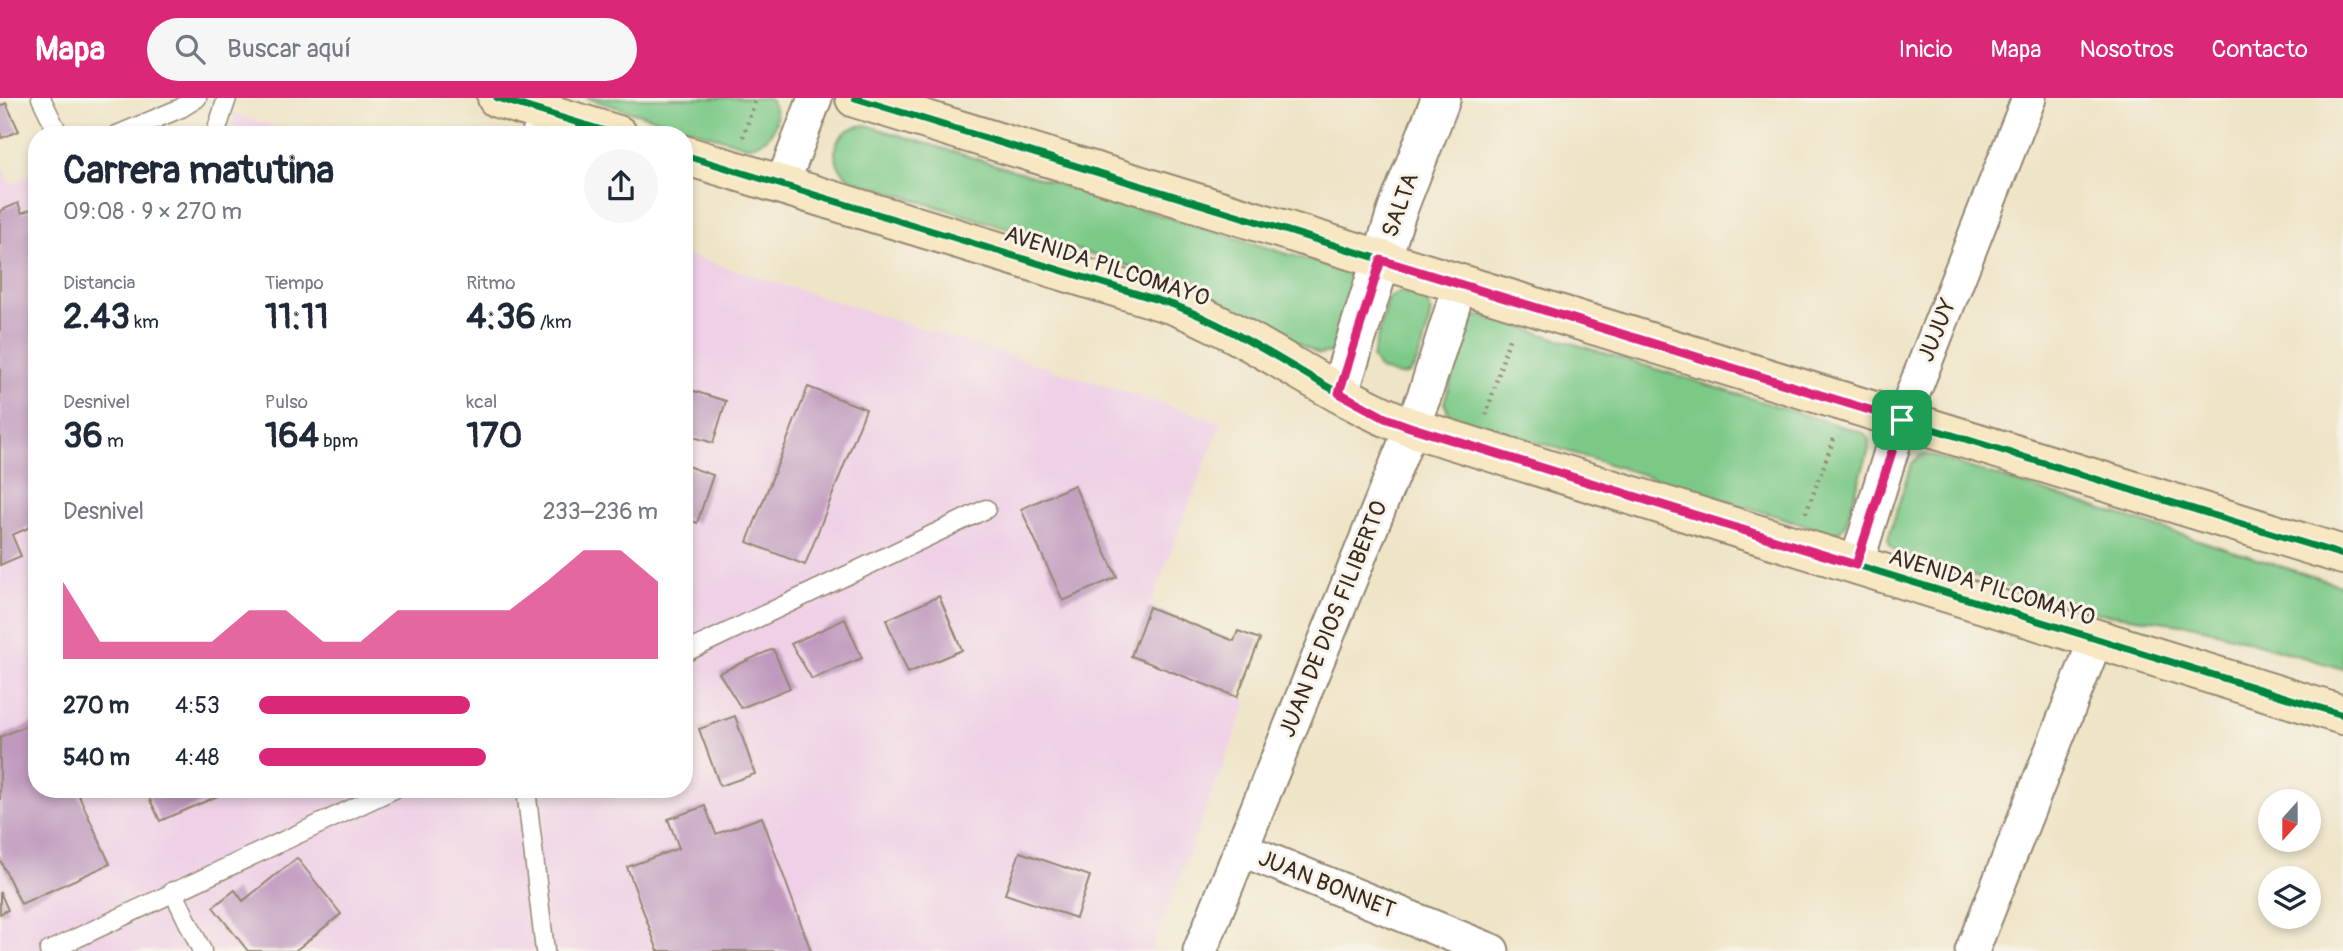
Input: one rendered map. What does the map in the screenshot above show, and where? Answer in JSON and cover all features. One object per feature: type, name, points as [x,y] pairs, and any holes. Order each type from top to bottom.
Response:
[{"type":"main road","points":[[497,98],[537,124]]},
{"type":"main road","points":[[855,98],[2343,555]]},
{"type":"main road","name":"AVENIDA PILCOMAYO","points":[[693,158],[1174,305],[1232,331],[1385,418],[1410,427],[2343,715]]},
{"type":"street","points":[[782,185],[815,98]]},
{"type":"street","name":"SALTA","points":[[1339,393],[1400,202],[1441,98]]},
{"type":"street","name":"JUJUY","points":[[1856,565],[1902,420],[2029,98]]},
{"type":"street","name":"JUAN DE DIOS FILIBERTO","points":[[1200,951],[1425,394],[1460,284]]},
{"type":"street","points":[[1972,951],[2096,639]]},
{"type":"street","name":"JUAN BONNET","points":[[1241,849],[1492,951]]},
{"type":"lane","points":[[41,98],[53,126]]},
{"type":"lane","points":[[138,126],[181,108],[197,98]]},
{"type":"lane","points":[[218,126],[227,98]]},
{"type":"lane","points":[[693,649],[986,509]]},
{"type":"lane","points":[[49,951],[374,798]]},
{"type":"lane","points":[[527,798],[545,951]]},
{"type":"lane","points":[[173,891],[202,951]]},
{"type":"path","points":[[740,145],[757,98]]},
{"type":"path","points":[[1482,426],[1513,325]]},
{"type":"path","points":[[1802,524],[1839,425]]},
{"type":"shaded area","points":[[233,113],[273,126],[233,126]]},
{"type":"shaded area","points":[[0,163],[10,184],[28,177],[28,798],[693,798],[693,257],[1221,422],[1131,656],[1248,701],[1151,951],[0,951]]},
{"type":"green space","points":[[586,98],[769,98],[776,114],[776,122],[769,135],[756,144],[747,146],[693,130],[693,126],[680,126]]},
{"type":"green space","points":[[866,125],[1343,271],[1351,276],[1354,285],[1332,352],[1319,354],[1217,299],[1174,280],[854,181],[844,174],[838,165],[836,147],[845,132]]},
{"type":"green space","points":[[1401,291],[1425,298],[1431,310],[1416,364],[1407,374],[1400,375],[1379,368],[1372,357],[1389,298]]},
{"type":"green space","points":[[1476,316],[1485,316],[1864,433],[1869,440],[1869,449],[1845,526],[1838,532],[1828,532],[1450,415],[1444,403],[1467,327]]},
{"type":"green space","points":[[1921,455],[1930,455],[2343,586],[2343,669],[2197,626],[2084,611],[1899,553],[1891,547],[1888,539],[1911,464]]},
{"type":"building","points":[[6,103],[19,131],[2,138],[0,106]]},
{"type":"building","points":[[18,203],[22,213],[28,211],[28,528],[12,535],[21,556],[0,565],[0,211]]},
{"type":"building","points":[[808,387],[866,409],[805,565],[747,542]]},
{"type":"building","points":[[693,391],[726,401],[713,443],[693,437]]},
{"type":"building","points":[[693,468],[713,475],[697,523],[693,521]]},
{"type":"building","points":[[1074,485],[1117,577],[1063,601],[1021,509]]},
{"type":"building","points":[[939,596],[962,650],[908,673],[886,620]]},
{"type":"building","points":[[1149,607],[1234,641],[1238,631],[1260,639],[1237,697],[1131,656]]},
{"type":"building","points":[[845,619],[862,658],[812,679],[791,644]]},
{"type":"building","points":[[773,649],[790,688],[741,708],[719,673]]},
{"type":"building","points":[[735,716],[755,774],[720,786],[699,729]]},
{"type":"building","points":[[28,725],[28,798],[80,798],[110,864],[21,904],[0,860],[0,737]]},
{"type":"building","points":[[149,798],[213,798],[160,821]]},
{"type":"building","points":[[705,806],[716,834],[762,817],[811,951],[658,951],[627,867],[679,848],[668,819]]},
{"type":"building","points":[[1020,852],[1090,876],[1076,918],[1005,894]]},
{"type":"building","points":[[297,858],[341,914],[295,951],[248,951],[213,907],[235,890],[243,901]]},
{"type":"building","points":[[0,892],[8,910],[0,914]]},
{"type":"cycle path","points":[[497,98],[589,126]]},
{"type":"cycle path","points":[[855,98],[2343,555]]},
{"type":"cycle path","points":[[693,158],[1174,305],[1205,318],[1350,399],[1410,427],[2343,715]]},
{"type":"route","points":[[1381,260],[1902,420],[1856,565],[1410,427],[1385,418],[1339,393],[1381,260]]}]
